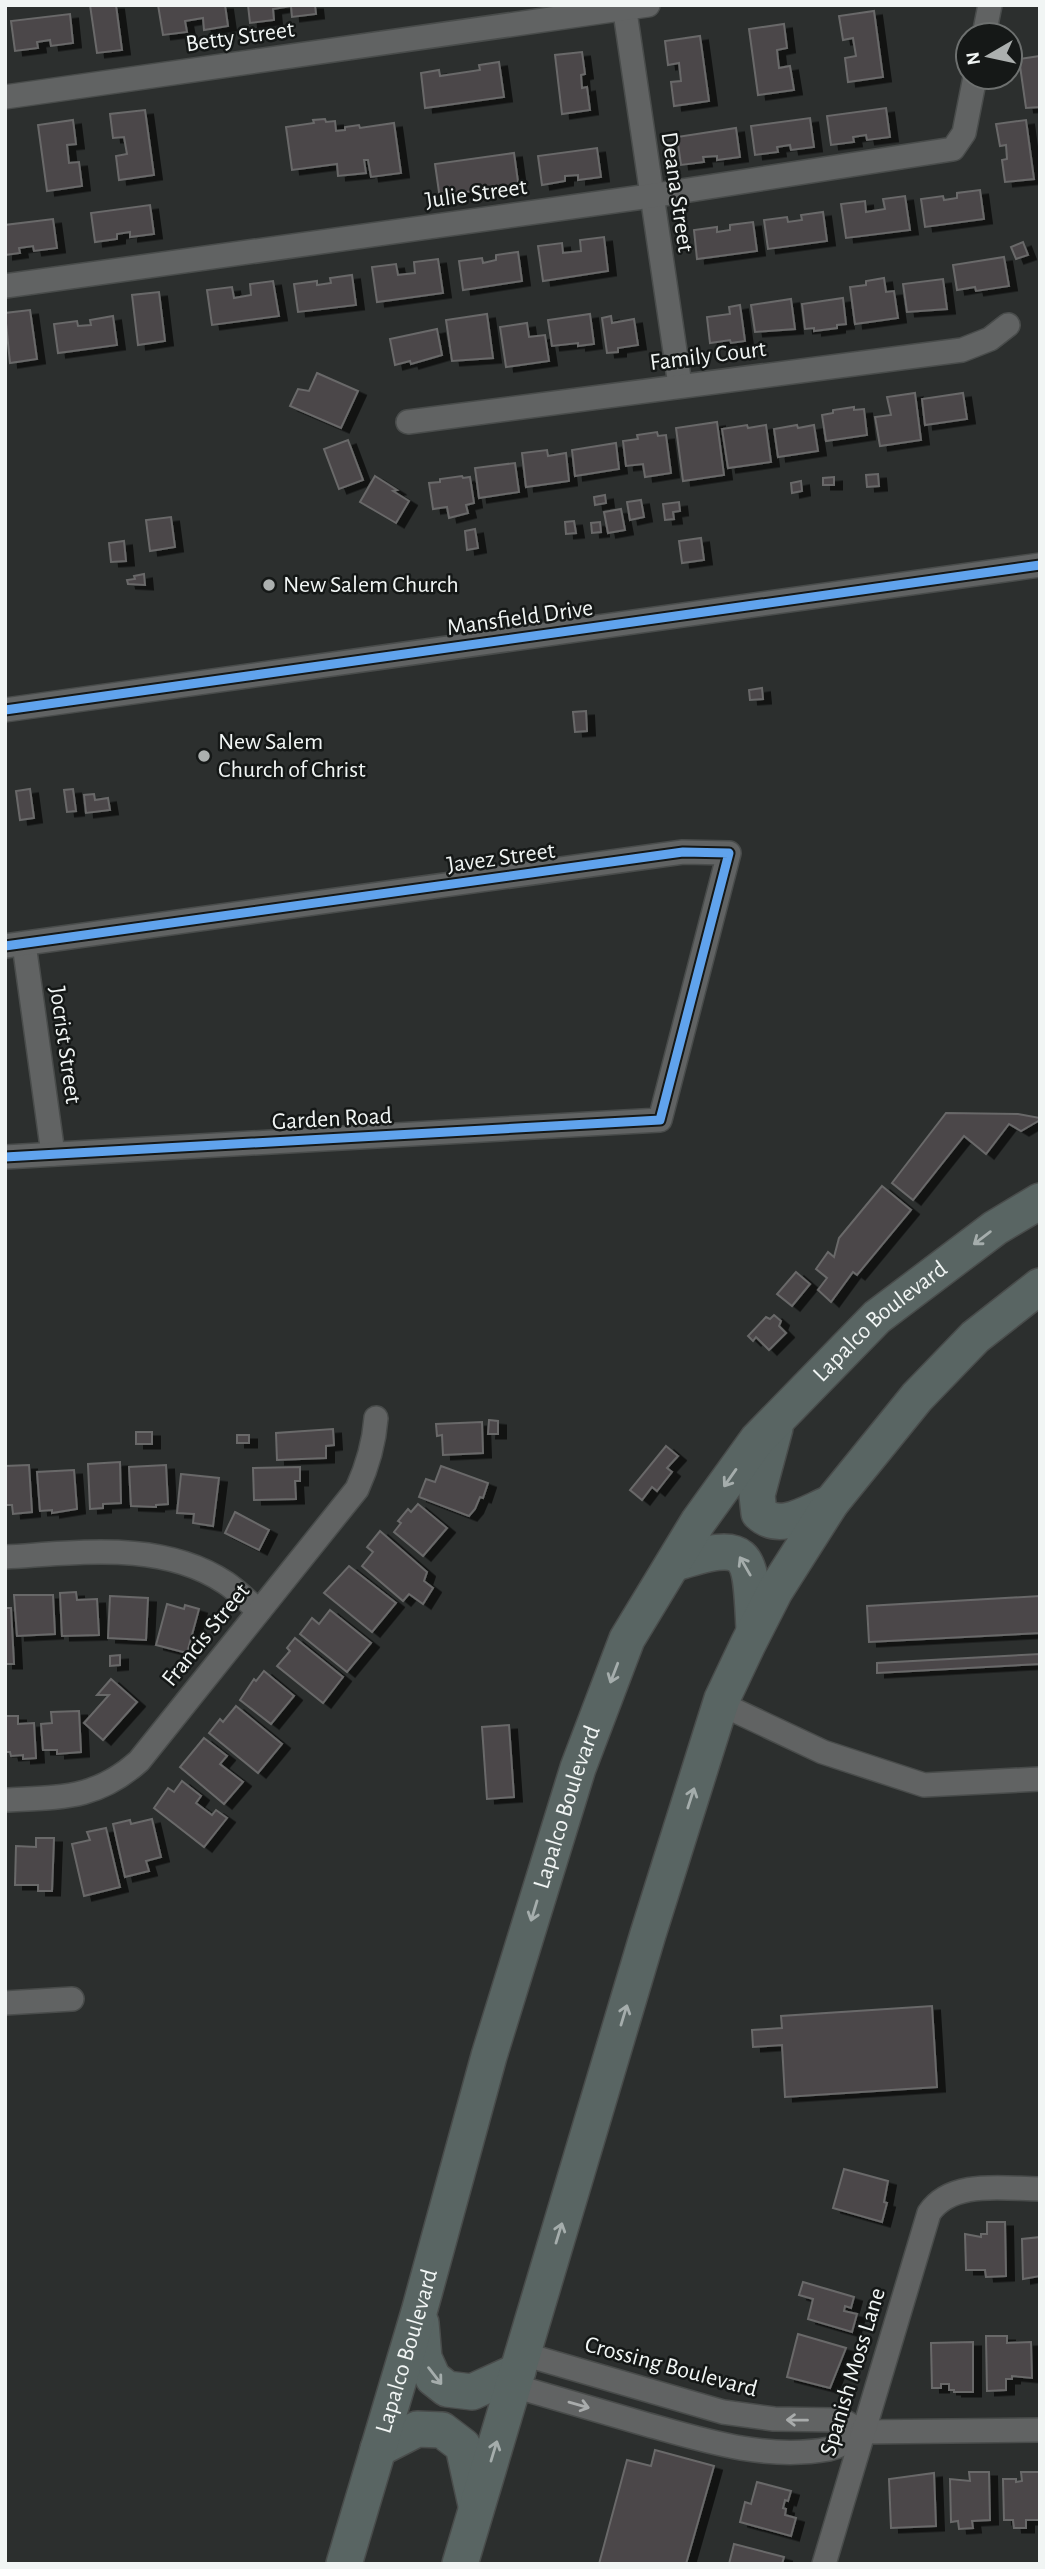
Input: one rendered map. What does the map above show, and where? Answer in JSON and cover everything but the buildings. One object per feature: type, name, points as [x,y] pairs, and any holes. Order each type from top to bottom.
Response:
[{"type":"main road","name":"Lapalco Boulevard","points":[[344,2564],[419,2312],[489,2056],[578,1768],[627,1639],[698,1522],[757,1440],[877,1317],[995,1228],[1040,1201]]},
{"type":"main road","points":[[460,2564],[648,1934],[721,1704],[775,1591],[831,1503],[917,1397],[975,1337],[1040,1286]]},
{"type":"main road","points":[[778,1418],[757,1495],[759,1513],[767,1521],[782,1523],[831,1503]]},
{"type":"main road","points":[[673,1564],[706,1553],[730,1551],[743,1558],[751,1574],[754,1632]]},
{"type":"main road","points":[[419,2312],[424,2358],[433,2378],[447,2389],[472,2392],[518,2371]]},
{"type":"main road","points":[[378,2449],[416,2430],[442,2430],[463,2446],[477,2508]]},
{"type":"street","name":"Betty Street","points":[[5,97],[648,5]]},
{"type":"street","name":"Deana Street","points":[[624,7],[680,385]]},
{"type":"street","name":"Julie Street","points":[[5,286],[650,196],[953,149],[964,133],[972,91]]},
{"type":"street","name":"Family Court","points":[[408,422],[962,350],[990,339],[1008,325]]},
{"type":"street","name":"Mansfield Drive","points":[[5,710],[1040,565]]},
{"type":"street","name":"Javez Street","points":[[15,945],[683,852],[729,853],[660,1120]]},
{"type":"street","name":"Jocrist Street","points":[[15,945],[53,1154]]},
{"type":"street","name":"Garden Road","points":[[5,1157],[660,1120]]},
{"type":"street","name":"Francis Street","points":[[5,1800],[82,1794],[121,1776],[139,1761],[356,1489],[368,1465],[375,1440],[376,1418]]},
{"type":"street","points":[[5,1557],[91,1552],[158,1556],[188,1565],[225,1582],[259,1611]]},
{"type":"street","points":[[721,1704],[823,1752],[924,1785],[1040,1779]]},
{"type":"street","points":[[5,2003],[72,1999]]},
{"type":"street","name":"Spanish Moss Lane","points":[[824,2564],[929,2213],[949,2194],[968,2190],[1040,2189]]},
{"type":"street","points":[[518,2371],[715,2444],[751,2449],[828,2449],[845,2443],[862,2432],[1040,2430]]},
{"type":"street","name":"Crossing Boulevard","points":[[518,2371],[723,2412],[774,2419],[835,2420],[850,2424],[862,2432]]},
{"type":"cycle path","points":[[5,710],[1040,565]]},
{"type":"cycle path","points":[[5,946],[683,852],[729,853],[660,1120],[5,1157]]},
{"type":"place","name":"New Salem Church","points":[[269,585]]},
{"type":"place","name":"New Salem Church of Christ","points":[[204,756]]}]
